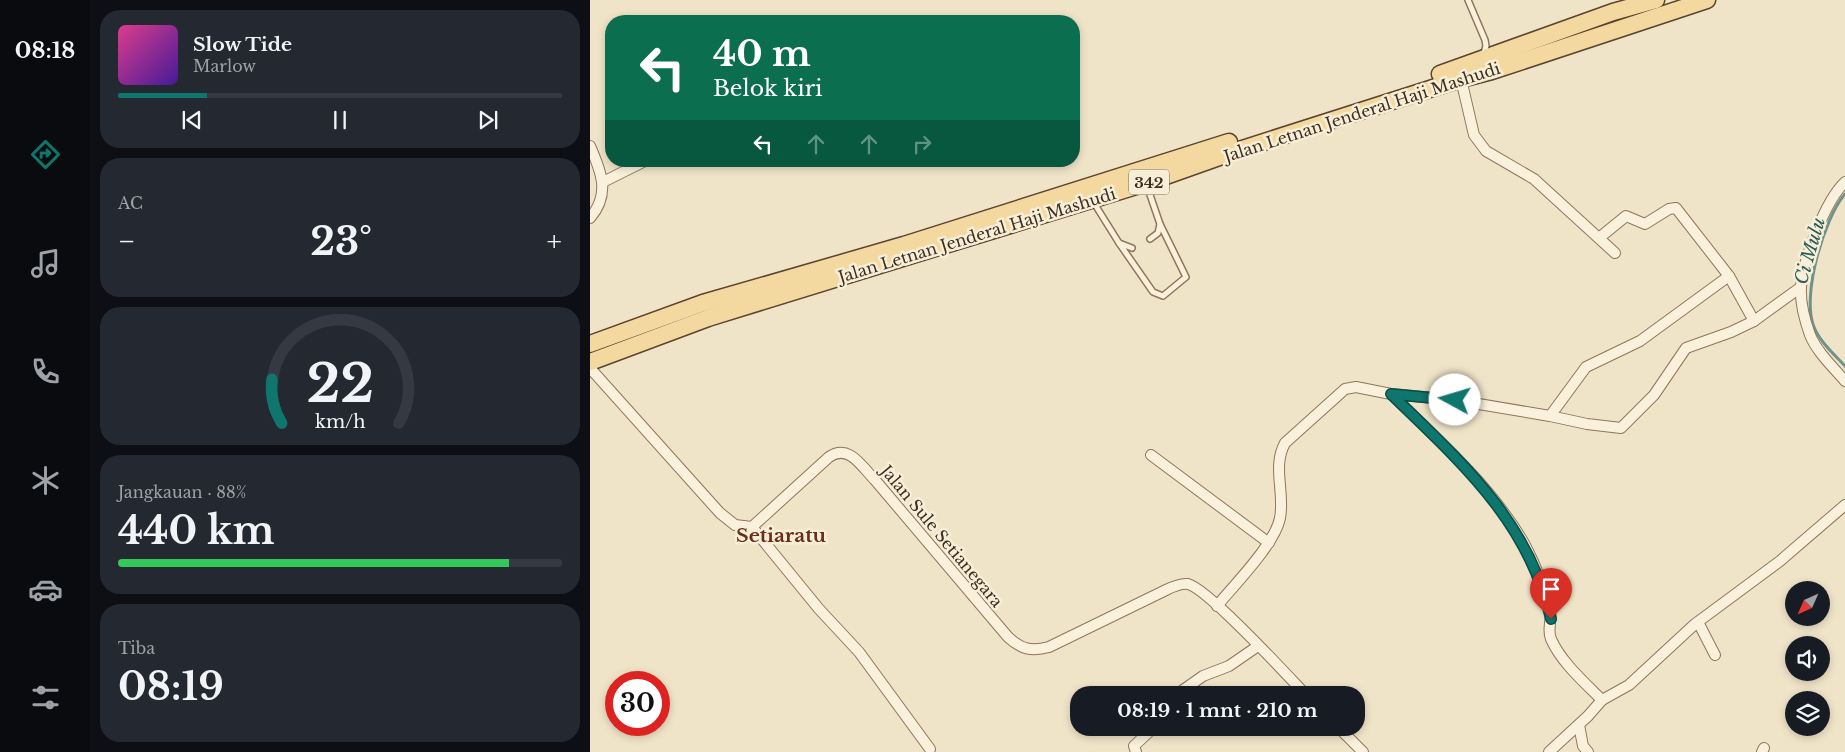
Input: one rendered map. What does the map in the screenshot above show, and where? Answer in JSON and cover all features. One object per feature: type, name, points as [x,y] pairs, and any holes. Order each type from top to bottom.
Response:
[{"type":"main road","name":"Jalan Letnan Jenderal Haji Mashudi","points":[[590,344],[1146,183],[1239,150],[1461,79],[1487,64],[1614,12],[1656,0]]},
{"type":"main road","name":"Jalan Letnan Jenderal Haji Mashudi","points":[[590,362],[706,310],[904,245],[1487,64],[1707,0]]},
{"type":"street","points":[[1461,79],[1474,135],[1486,151],[1534,179],[1615,253]]},
{"type":"street","points":[[590,146],[603,182],[600,202],[590,218]]},
{"type":"street","points":[[603,182],[633,167]]},
{"type":"street","points":[[1843,186],[1830,201],[1814,239],[1801,287],[1804,313],[1812,338],[1845,381]]},
{"type":"street","points":[[1599,238],[1624,217],[1629,216],[1645,224],[1674,208],[1729,276],[1754,321]]},
{"type":"street","points":[[1550,416],[1586,367],[1640,342],[1729,276]]},
{"type":"street","points":[[1217,606],[1268,543],[1280,515],[1279,459],[1285,442],[1345,390],[1356,387],[1391,394],[1455,400],[1603,427],[1621,428],[1654,395],[1686,348],[1731,332],[1754,321],[1801,287]]},
{"type":"street","points":[[590,368],[612,395],[654,438],[720,513],[736,525],[752,527],[819,610],[859,652],[930,749]]},
{"type":"street","points":[[1391,394],[1446,448],[1500,508],[1516,530],[1543,584],[1551,619],[1550,638],[1561,657],[1602,700]]},
{"type":"street","name":"Jalan Sule Setianegara","points":[[752,527],[829,457],[837,452],[845,452],[853,456],[875,480],[1008,638],[1021,648],[1031,650],[1049,647],[1179,584],[1189,584],[1217,606],[1297,686]]},
{"type":"street","points":[[1151,455],[1268,543]]},
{"type":"street","points":[[1550,752],[1602,700],[1630,686],[1698,622],[1780,561],[1845,505]]},
{"type":"street","points":[[1698,622],[1715,655]]},
{"type":"street","points":[[1189,686],[1203,676],[1230,666],[1258,646]]},
{"type":"street","points":[[1578,725],[1583,746],[1588,752]]},
{"type":"street","points":[[1136,752],[1134,746],[1145,736]]},
{"type":"street","points":[[1346,736],[1363,752]]},
{"type":"lane","points":[[1468,0],[1485,40],[1487,64]]},
{"type":"lane","points":[[1092,200],[1119,243],[1154,292],[1163,296],[1186,277],[1160,224],[1146,183]]},
{"type":"lane","points":[[1150,239],[1158,233],[1160,224]]},
{"type":"lane","points":[[1119,243],[1132,248]]},
{"type":"waterway","name":"Ci Mulu","points":[[1845,194],[1837,205],[1823,238],[1817,258],[1810,297],[1814,327],[1820,338],[1845,366]]},
{"type":"district","name":"Setiaratu","points":[[781,535]]},
{"type":"route","points":[[1455,400],[1391,394],[1446,448],[1500,508],[1516,530],[1543,584],[1551,619]]}]
